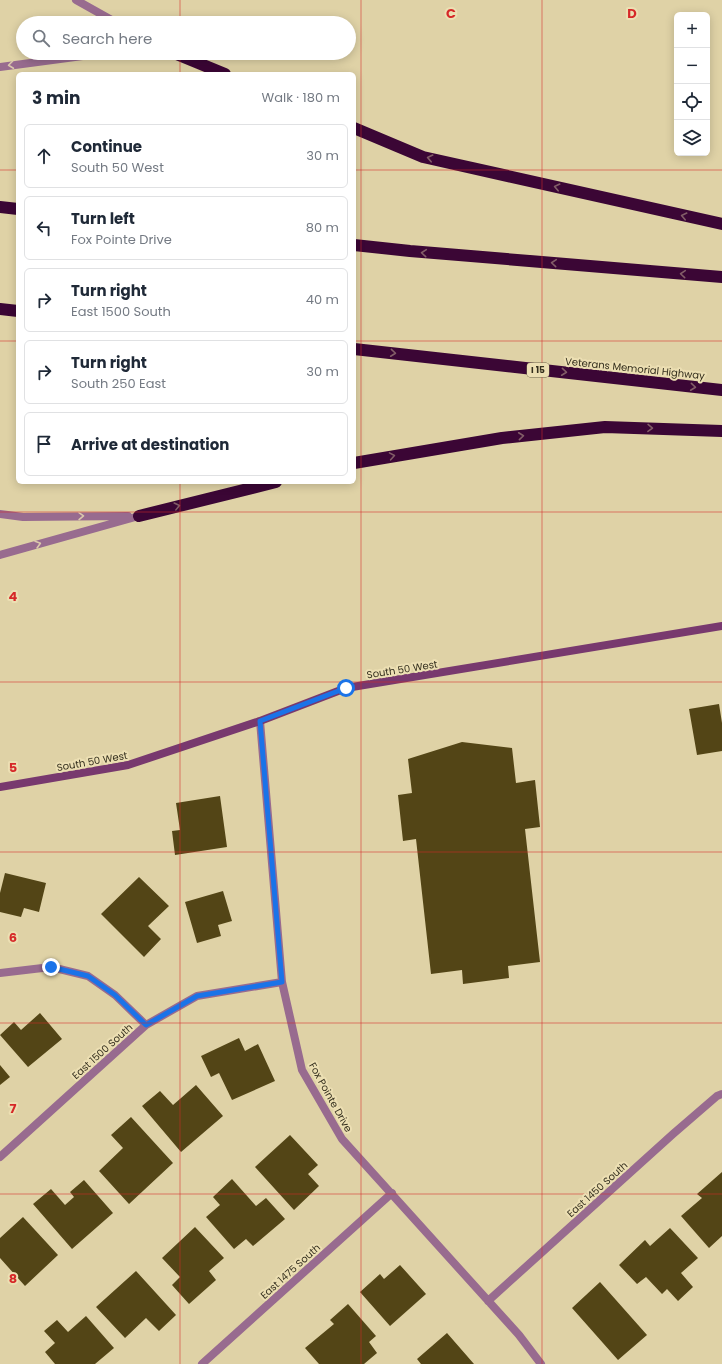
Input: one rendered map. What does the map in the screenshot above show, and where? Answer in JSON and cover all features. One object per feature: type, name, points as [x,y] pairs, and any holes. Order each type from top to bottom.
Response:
[{"type":"highway","points":[[191,60],[219,72]]},
{"type":"highway","points":[[356,129],[423,157],[722,224]]},
{"type":"highway","points":[[0,207],[16,209]]},
{"type":"highway","points":[[356,245],[722,277]]},
{"type":"highway","points":[[0,309],[16,311]]},
{"type":"highway","name":"Veterans Memorial Highway","points":[[356,349],[722,390]]},
{"type":"highway","points":[[356,463],[502,438],[605,427],[722,431]]},
{"type":"highway","points":[[139,516],[268,484]]},
{"type":"street","points":[[76,0],[105,16]]},
{"type":"street","points":[[0,67],[52,60]]},
{"type":"street","points":[[0,514],[23,517],[139,516]]},
{"type":"street","points":[[0,554],[139,516]]},
{"type":"street","name":"South 50 West","points":[[0,787],[128,765],[260,721],[346,688],[722,626]]},
{"type":"street","name":"Fox Pointe Drive","points":[[260,721],[282,982],[302,1070],[342,1139],[519,1335],[541,1364]]},
{"type":"street","points":[[0,973],[51,967],[88,976],[115,995],[146,1025]]},
{"type":"street","name":"East 1500 South","points":[[0,1157],[146,1025],[197,996],[282,982]]},
{"type":"street","name":"East 1450 South","points":[[488,1301],[673,1134],[717,1096],[722,1094]]},
{"type":"street","name":"East 1475 South","points":[[202,1364],[392,1193]]},
{"type":"building","points":[[719,704],[722,723],[722,751],[697,755],[689,709]]},
{"type":"building","points":[[462,742],[512,748],[516,783],[535,780],[540,827],[525,829],[540,962],[508,966],[509,978],[463,984],[462,970],[431,974],[416,839],[403,841],[398,795],[412,793],[408,759]]},
{"type":"building","points":[[220,796],[227,847],[175,855],[172,831],[180,830],[176,803]]},
{"type":"building","points":[[5,873],[46,883],[39,912],[24,908],[21,917],[0,912],[0,893]]},
{"type":"building","points":[[139,877],[169,906],[148,926],[161,939],[144,957],[101,914]]},
{"type":"building","points":[[223,891],[232,921],[218,925],[221,936],[197,943],[185,902]]},
{"type":"building","points":[[40,1013],[62,1039],[28,1067],[0,1035],[14,1022],[21,1030]]},
{"type":"building","points":[[239,1038],[245,1051],[258,1044],[275,1081],[232,1100],[219,1073],[211,1077],[201,1056]]},
{"type":"building","points":[[0,1065],[10,1077],[0,1085]]},
{"type":"building","points":[[196,1085],[223,1116],[181,1152],[142,1106],[160,1091],[173,1105]]},
{"type":"building","points":[[131,1117],[173,1163],[129,1204],[99,1171],[123,1148],[111,1135]]},
{"type":"building","points":[[290,1135],[318,1165],[308,1174],[319,1186],[294,1210],[255,1167]]},
{"type":"building","points":[[722,1172],[722,1236],[709,1248],[681,1216],[702,1198],[697,1194]]},
{"type":"building","points":[[232,1179],[256,1206],[266,1198],[285,1219],[253,1246],[246,1239],[234,1249],[206,1217],[220,1205],[213,1197]]},
{"type":"building","points":[[84,1180],[113,1213],[72,1249],[33,1204],[51,1189],[65,1205],[74,1197],[70,1192]]},
{"type":"building","points":[[23,1217],[58,1255],[25,1286],[0,1258],[0,1238]]},
{"type":"building","points":[[195,1227],[224,1258],[209,1271],[216,1280],[189,1304],[172,1285],[180,1277],[162,1258]]},
{"type":"building","points":[[670,1228],[698,1258],[681,1273],[693,1287],[678,1301],[667,1289],[662,1294],[646,1277],[637,1284],[619,1265],[645,1240],[650,1246]]},
{"type":"building","points":[[400,1265],[426,1294],[390,1326],[360,1292],[380,1274],[384,1279]]},
{"type":"building","points":[[136,1271],[176,1315],[159,1331],[146,1318],[125,1338],[96,1307]]},
{"type":"building","points":[[600,1282],[647,1335],[618,1360],[572,1308]]},
{"type":"building","points":[[348,1304],[376,1336],[369,1342],[377,1353],[364,1364],[319,1364],[305,1348],[334,1324],[330,1320]]},
{"type":"building","points":[[86,1316],[114,1348],[95,1364],[55,1364],[45,1352],[55,1343],[44,1331],[57,1320],[68,1332]]},
{"type":"building","points":[[447,1333],[474,1364],[421,1364],[417,1359]]},
{"type":"route","points":[[51,967],[88,976],[115,995],[146,1025],[197,996],[282,982],[260,721],[346,688]]}]
